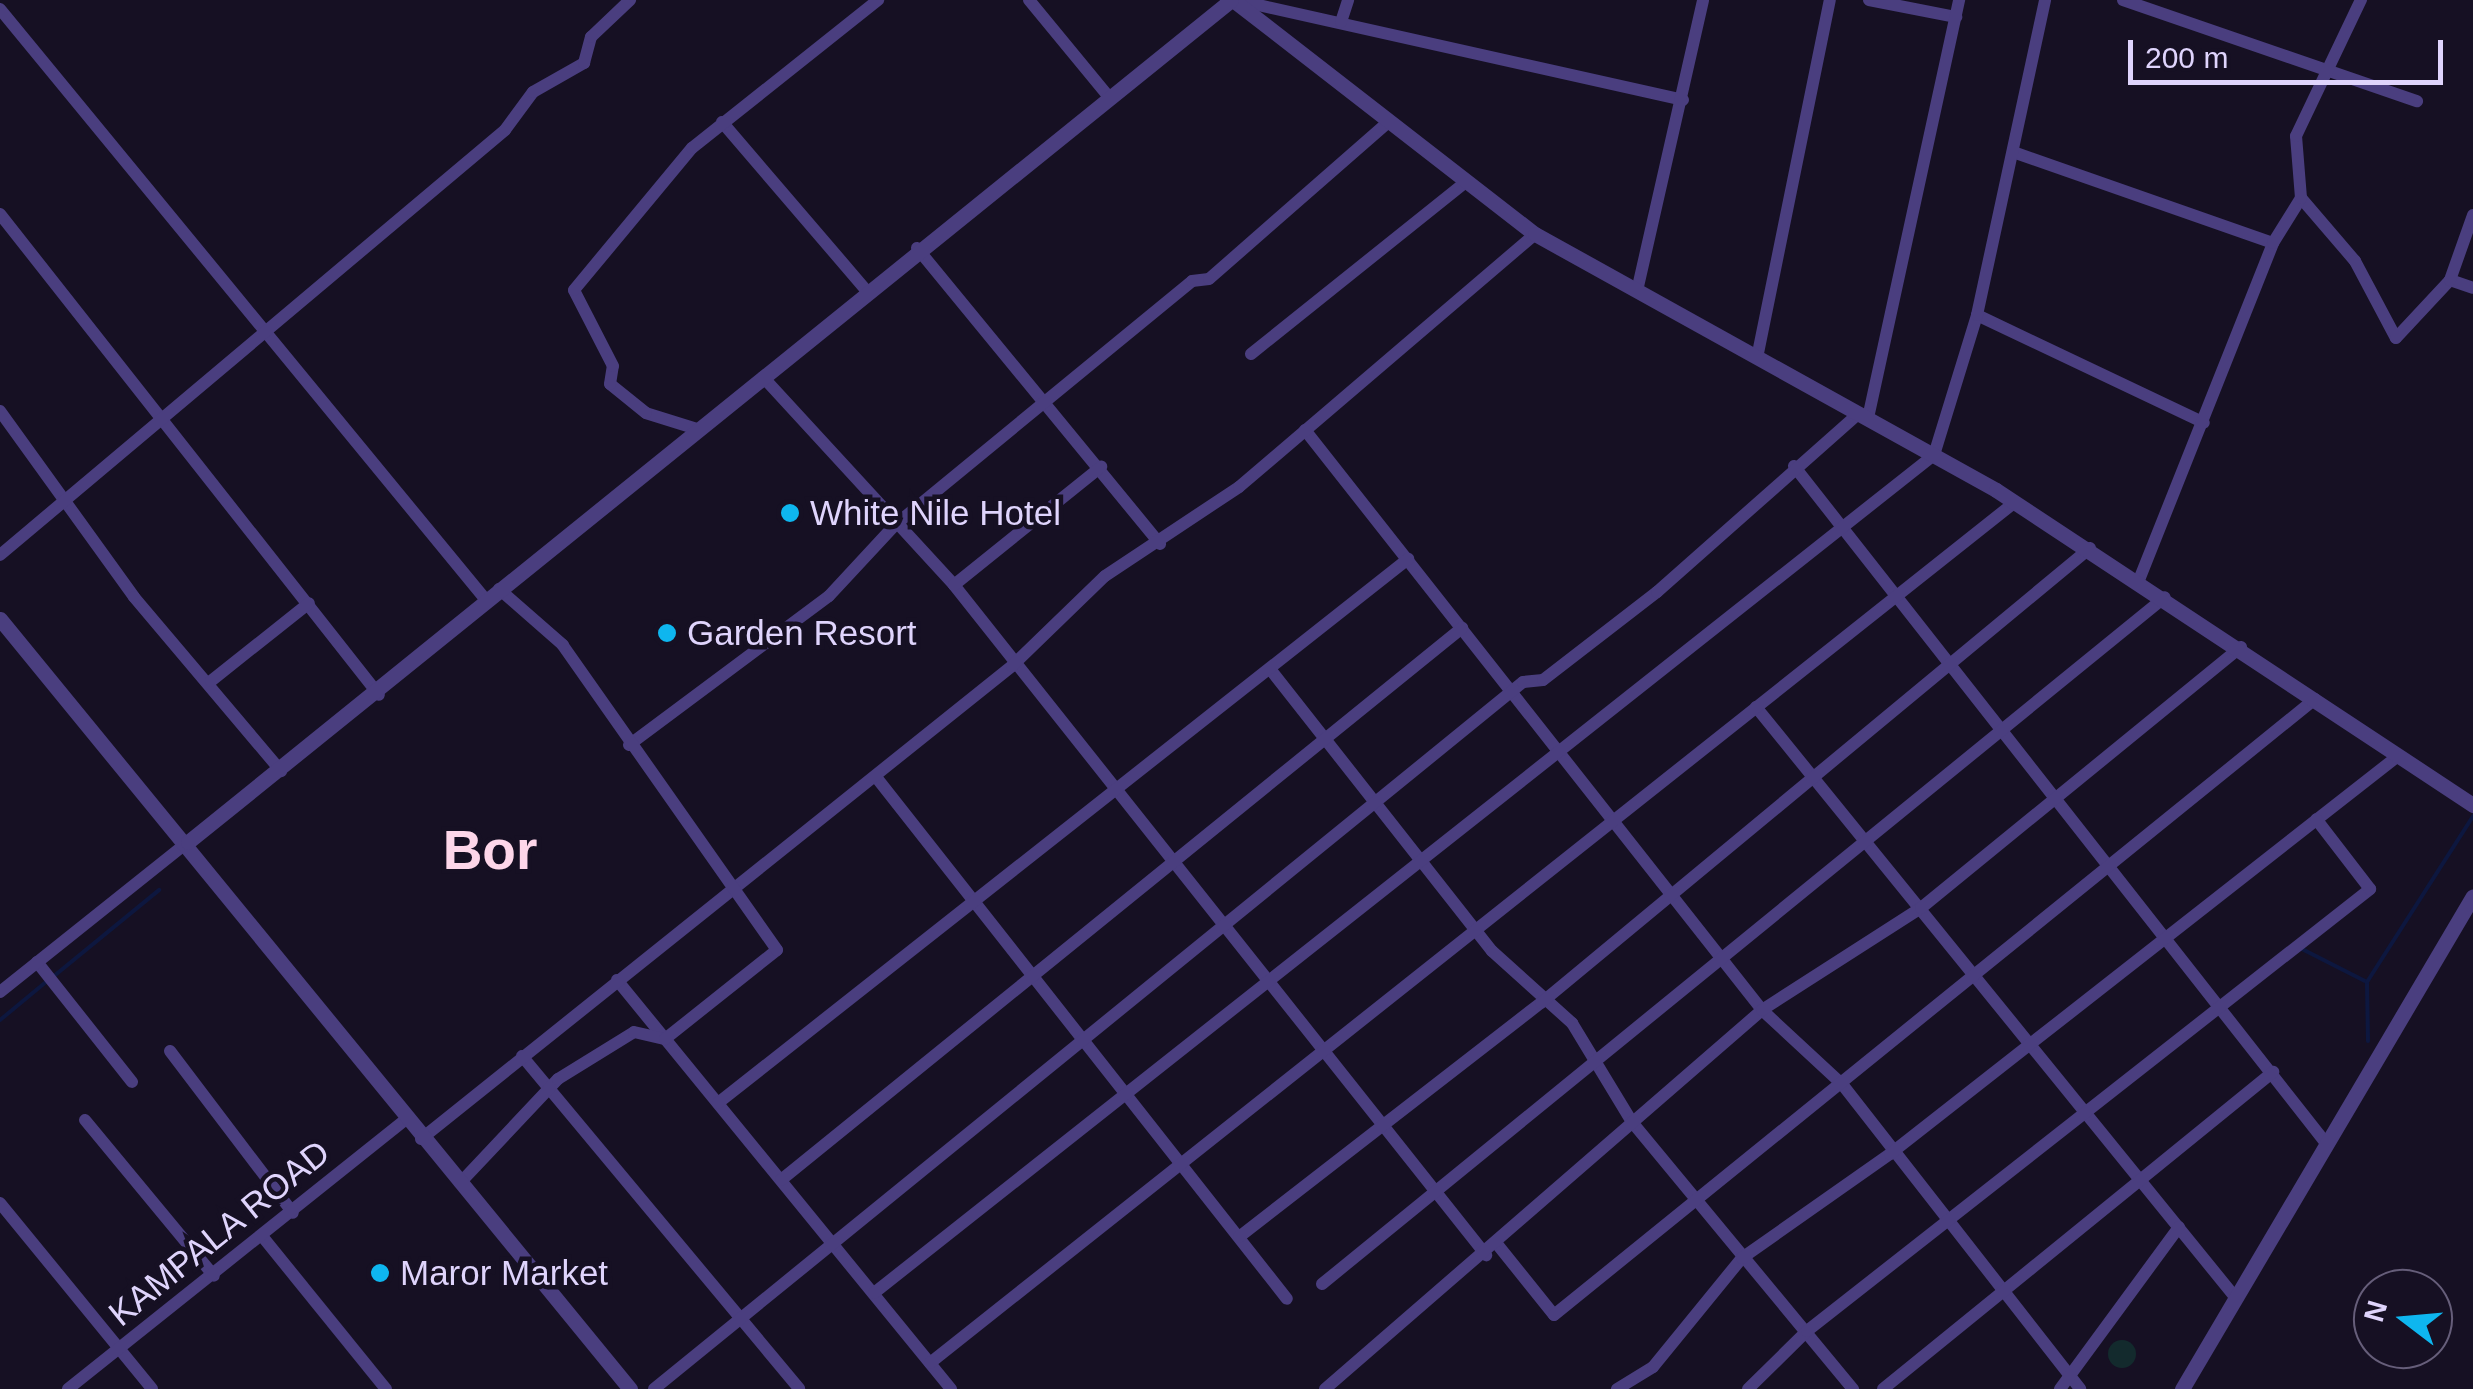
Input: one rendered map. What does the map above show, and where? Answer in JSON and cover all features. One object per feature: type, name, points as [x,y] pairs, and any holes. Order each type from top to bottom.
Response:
[{"type":"street","points":[[0,554],[160,415],[272,333],[505,130],[532,92],[584,62],[591,37],[630,0]]},
{"type":"street","points":[[696,430],[646,414],[610,384],[612,366],[574,290],[722,122],[878,0]]},
{"type":"street","points":[[1029,0],[1109,96]]},
{"type":"street","points":[[1234,0],[1385,125],[1535,234],[2016,502],[2140,580],[2473,805]]},
{"type":"street","points":[[0,992],[379,694],[492,594],[763,377],[864,289],[1234,0],[1683,100]]},
{"type":"street","points":[[1341,22],[1348,0]]},
{"type":"street","points":[[1637,291],[1683,100],[1702,0]]},
{"type":"street","points":[[1757,358],[1830,0]]},
{"type":"street","points":[[1869,0],[1956,17]]},
{"type":"street","points":[[654,1389],[1511,691],[1543,680],[1656,592],[1794,466],[1864,416],[1959,0]]},
{"type":"street","points":[[874,1293],[1429,863],[1934,455],[1976,316],[2045,0]]},
{"type":"street","points":[[2122,0],[2417,101]]},
{"type":"street","points":[[2361,0],[2332,69],[2296,136],[2301,198],[2355,261],[2396,338],[2450,280],[2473,215]]},
{"type":"street","points":[[0,9],[492,594],[563,644],[730,888],[770,928],[777,950],[666,1039]]},
{"type":"street","points":[[722,122],[864,289]]},
{"type":"street","points":[[630,746],[828,596],[894,525],[1192,281],[1209,279],[1385,125]]},
{"type":"street","points":[[2013,152],[2273,243]]},
{"type":"street","points":[[1251,354],[1467,181]]},
{"type":"street","points":[[2140,580],[2273,243],[2301,198]]},
{"type":"street","points":[[0,214],[379,694]]},
{"type":"street","points":[[421,1140],[730,888],[876,777],[1012,666],[1087,590],[1160,544],[1305,430],[1535,234]]},
{"type":"street","points":[[917,248],[1160,544]]},
{"type":"street","points":[[2450,280],[2473,288]]},
{"type":"street","points":[[1976,316],[2204,422]]},
{"type":"street","points":[[763,377],[894,525],[954,585],[1012,666],[1119,787],[1432,1192],[1486,1254]]},
{"type":"street","points":[[0,411],[68,498],[134,597],[211,681],[282,771]]},
{"type":"street","points":[[1305,430],[1726,955],[1762,1010],[1842,1084],[1943,1223],[2080,1389]]},
{"type":"street","points":[[1794,466],[2061,794],[2326,1142]]},
{"type":"street","points":[[954,585],[1100,467]]},
{"type":"street","points":[[930,1363],[2016,502]]},
{"type":"street","points":[[1239,1236],[1541,1002],[2090,548]]},
{"type":"street","points":[[718,1103],[1408,559]]},
{"type":"street","points":[[1322,1284],[2165,597]]},
{"type":"street","points":[[211,681],[310,603]]},
{"type":"street","points":[[0,619],[188,842],[421,1140],[630,1389]]},
{"type":"street","points":[[781,1180],[1462,628]]},
{"type":"street","points":[[1325,1389],[1486,1254],[1762,1010],[1921,908],[2241,647]]},
{"type":"street","points":[[1270,669],[1541,1002],[1572,1024],[1591,1065],[1632,1122],[1853,1389]]},
{"type":"street","points":[[1497,1244],[1554,1315],[2316,699]]},
{"type":"street","points":[[1756,707],[2235,1297]]},
{"type":"street","points":[[1617,1389],[1653,1367],[1742,1258],[1890,1154],[2398,756]]},
{"type":"street","points":[[876,777],[978,899],[1287,1299]]},
{"type":"street","points":[[1748,1389],[1806,1330],[2083,1108],[2370,889],[2316,820]]},
{"type":"street","points":[[2182,1389],[2473,896]]},
{"type":"street","points":[[36,962],[132,1082]]},
{"type":"street","points":[[617,980],[951,1389]]},
{"type":"street","points":[[460,1184],[547,1087],[634,1032],[666,1039]]},
{"type":"street","points":[[170,1052],[292,1214]]},
{"type":"street","points":[[522,1056],[799,1389]]},
{"type":"street","points":[[1883,1389],[2273,1072]]},
{"type":"street","points":[[85,1120],[214,1276]]},
{"type":"street","name":"KAMPALA ROAD","points":[[68,1389],[122,1350],[406,1120]]},
{"type":"street","points":[[0,1203],[152,1389]]},
{"type":"street","points":[[2060,1389],[2179,1227]]},
{"type":"street","points":[[262,1236],[386,1389]]},
{"type":"green space","points":[[2122,1340],[2132,1344],[2136,1354],[2132,1364],[2122,1368],[2112,1364],[2108,1354],[2112,1344]]},
{"type":"waterway","points":[[2368,1041],[2367,982],[2473,816]]},
{"type":"waterway","points":[[54,976],[159,890]]},
{"type":"waterway","points":[[2300,948],[2367,982]]},
{"type":"waterway","points":[[0,1020],[46,982]]},
{"type":"place","name":"White Nile Hotel","points":[[790,513]]},
{"type":"place","name":"Garden Resort","points":[[667,633]]},
{"type":"place","name":"Maror Market","points":[[380,1273]]},
{"type":"district","name":"Bor","points":[[490,851]]}]
